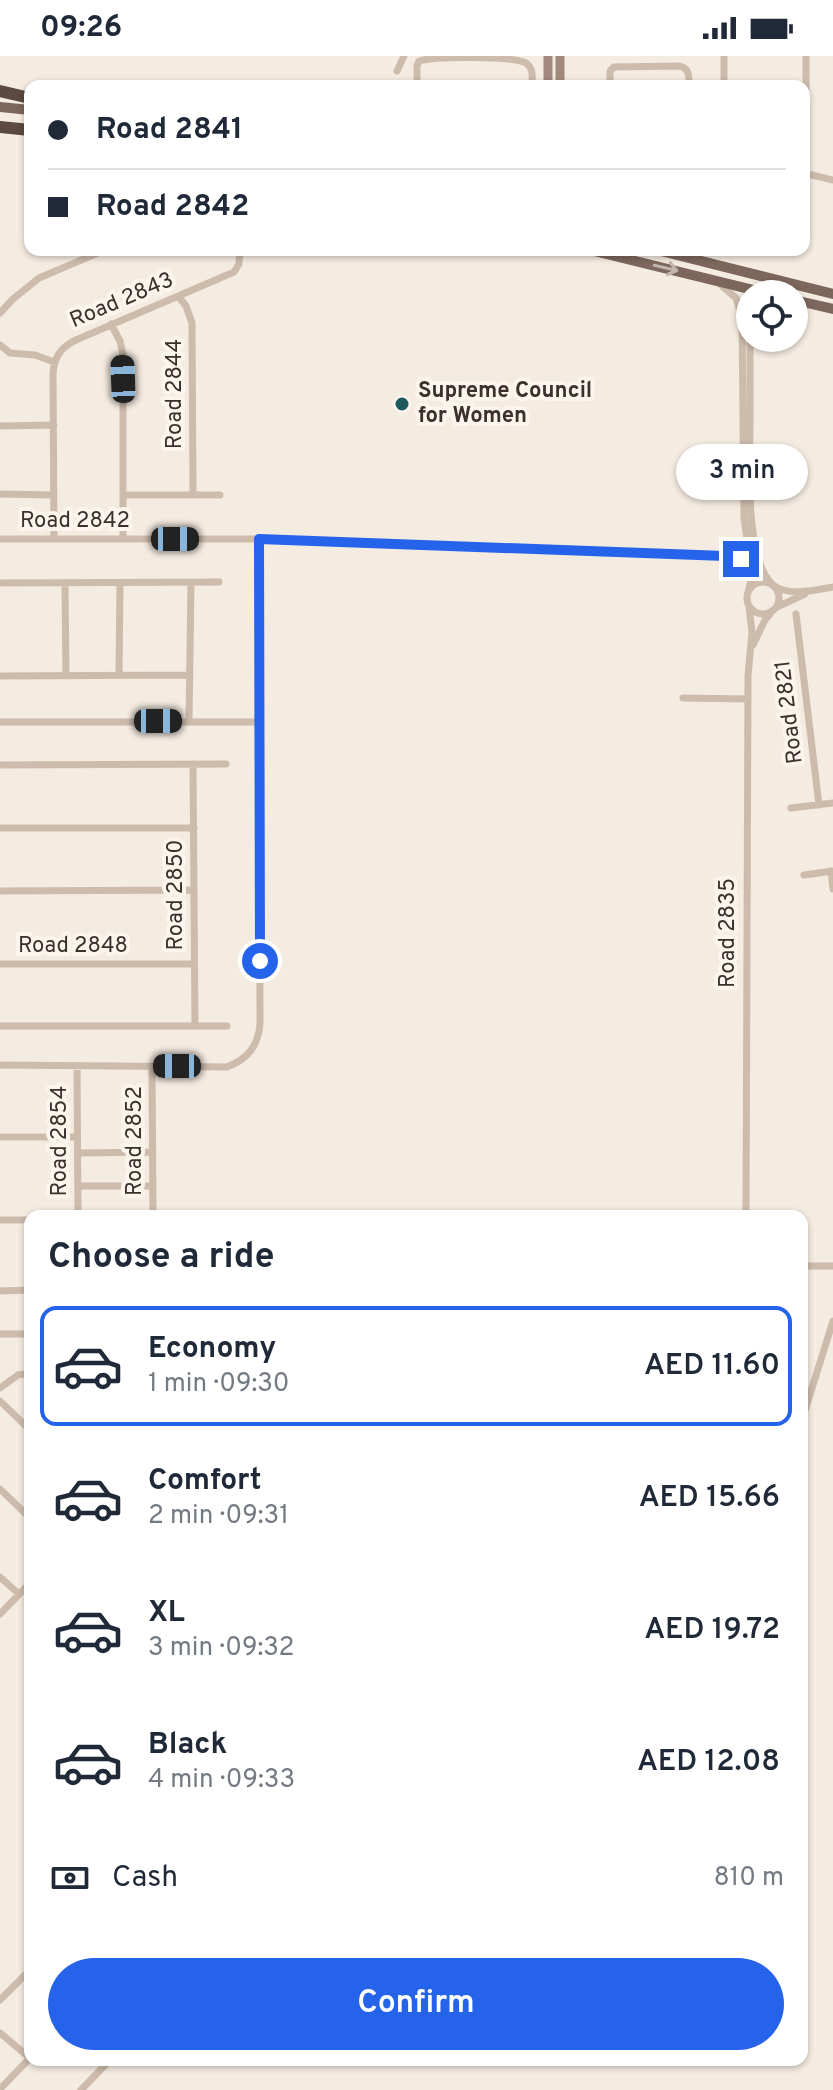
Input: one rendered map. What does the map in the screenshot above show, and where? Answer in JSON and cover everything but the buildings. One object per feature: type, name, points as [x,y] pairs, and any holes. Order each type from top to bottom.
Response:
[{"type":"highway","points":[[0,91],[24,97]]},
{"type":"highway","points":[[0,127],[24,127]]},
{"type":"main road","points":[[0,107],[24,109]]},
{"type":"main road","points":[[0,121],[24,126]]},
{"type":"main road","points":[[615,256],[736,285]]},
{"type":"main road","points":[[681,256],[833,294]]},
{"type":"main road","points":[[808,303],[833,309]]},
{"type":"street","points":[[397,71],[404,56]]},
{"type":"street","points":[[417,80],[419,61],[439,56],[516,57],[529,65],[532,80]]},
{"type":"street","points":[[548,56],[548,80]]},
{"type":"street","points":[[560,56],[560,80]]},
{"type":"street","points":[[724,56],[724,80]]},
{"type":"street","points":[[806,56],[806,80]]},
{"type":"street","points":[[610,80],[610,71],[614,67],[679,66],[689,72],[689,80]]},
{"type":"street","points":[[810,175],[833,180]]},
{"type":"street","points":[[0,313],[39,278],[91,256]]},
{"type":"street","name":"Road 2843","points":[[54,362],[66,345],[234,272],[240,256]]},
{"type":"street","points":[[711,279],[733,293],[742,318],[744,518],[752,548],[780,598],[776,608]]},
{"type":"street","name":"Road 2844","points":[[179,297],[192,323],[193,495]]},
{"type":"street","points":[[111,324],[123,355],[123,538]]},
{"type":"street","points":[[0,345],[10,353],[35,355],[54,362],[54,539]]},
{"type":"street","points":[[750,352],[752,548],[746,599],[749,607],[761,615],[811,591]]},
{"type":"street","points":[[0,426],[54,425]]},
{"type":"street","points":[[0,494],[53,495]]},
{"type":"street","points":[[124,495],[220,495]]},
{"type":"street","name":"Road 2842","points":[[0,539],[259,539],[725,556],[741,559],[751,566]]},
{"type":"street","points":[[0,1065],[227,1067],[248,1056],[255,1047],[259,1036],[259,539]]},
{"type":"street","name":"Road 2842","points":[[725,556],[752,548]]},
{"type":"street","points":[[189,721],[191,582]]},
{"type":"street","points":[[0,583],[219,582]]},
{"type":"street","points":[[749,589],[760,582],[782,590],[811,591],[833,587]]},
{"type":"street","points":[[119,675],[120,583]]},
{"type":"street","points":[[65,584],[66,676]]},
{"type":"street","name":"Road 2835","points":[[746,1210],[747,699],[752,632],[749,607]]},
{"type":"street","name":"Road 2835","points":[[750,650],[765,620],[776,608]]},
{"type":"street","name":"Road 2821","points":[[796,614],[819,805]]},
{"type":"street","points":[[0,676],[190,675]]},
{"type":"street","points":[[683,698],[747,699]]},
{"type":"street","points":[[0,722],[259,722]]},
{"type":"street","name":"Road 2850","points":[[193,764],[195,1026]]},
{"type":"street","points":[[0,765],[226,764]]},
{"type":"street","points":[[791,808],[833,803]]},
{"type":"street","points":[[0,828],[194,828]]},
{"type":"street","points":[[804,875],[832,871],[833,889]]},
{"type":"street","points":[[0,891],[194,890]]},
{"type":"street","name":"Road 2848","points":[[0,964],[194,964]]},
{"type":"street","points":[[0,1026],[227,1026]]},
{"type":"street","name":"Road 2854","points":[[77,1066],[78,1210]]},
{"type":"street","name":"Road 2852","points":[[152,1066],[153,1210]]},
{"type":"street","points":[[0,1137],[77,1137]]},
{"type":"street","points":[[78,1153],[153,1152]]},
{"type":"street","points":[[78,1186],[153,1186]]},
{"type":"street","name":"Road 2854","points":[[0,1220],[24,1220]]},
{"type":"street","points":[[808,1266],[833,1266]]},
{"type":"street","points":[[0,1291],[24,1290]]},
{"type":"street","points":[[808,1401],[833,1321]]},
{"type":"street","points":[[0,1334],[24,1334]]},
{"type":"street","points":[[0,1388],[24,1374]]},
{"type":"street","points":[[0,1401],[24,1424]]},
{"type":"street","points":[[0,1489],[24,1512]]},
{"type":"street","points":[[0,1577],[19,1594]]},
{"type":"street","points":[[0,1614],[24,1589]]},
{"type":"street","points":[[0,2000],[24,1976]]},
{"type":"street","points":[[0,2033],[24,2053]]},
{"type":"street","points":[[0,2089],[24,2064]]},
{"type":"street","points":[[81,2090],[104,2066]]},
{"type":"place","name":"Supreme Council for Women","points":[[402,404]]},
{"type":"route","points":[[260,961],[259,539],[741,559]]}]
